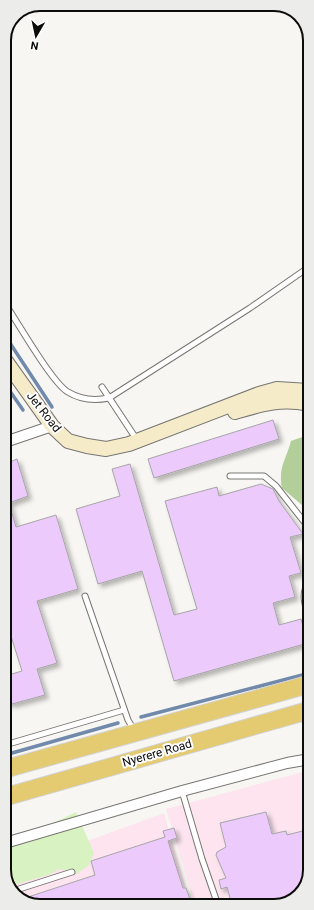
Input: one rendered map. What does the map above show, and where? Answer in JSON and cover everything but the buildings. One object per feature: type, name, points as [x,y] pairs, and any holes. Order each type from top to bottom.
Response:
[{"type":"highway","name":"Nyerere Road","points":[[11,768],[303,686]]},
{"type":"highway","name":"Nyerere Road","points":[[11,795],[303,712]]},
{"type":"main road","name":"Jet Road","points":[[11,370],[52,426],[68,441],[106,449],[138,440],[259,394],[277,389],[303,391]]},
{"type":"main road","name":"Jet Road","points":[[187,422],[218,417],[272,401],[296,401],[303,403]]},
{"type":"street","points":[[11,440],[52,426]]},
{"type":"street","points":[[11,841],[182,791],[303,760]]},
{"type":"lane","points":[[11,312],[60,386],[67,392],[85,399],[96,400],[109,398],[250,308],[303,271]]},
{"type":"lane","points":[[102,387],[138,440]]},
{"type":"lane","points":[[230,476],[264,476],[276,486],[303,519]]},
{"type":"lane","points":[[85,596],[124,710],[136,733]]},
{"type":"lane","points":[[11,743],[124,710]]},
{"type":"lane","points":[[182,791],[202,859],[216,899]]},
{"type":"lane","points":[[19,889],[72,872]]},
{"type":"shaded area","points":[[303,772],[303,874],[300,883],[293,892],[281,898],[193,899],[166,809]]},
{"type":"shaded area","points":[[164,813],[189,899],[38,899],[29,897],[21,892],[14,883],[11,869]]},
{"type":"green space","points":[[303,437],[303,506],[282,488],[281,474],[291,441]]},
{"type":"green space","points":[[76,812],[94,853],[89,865],[77,874],[60,869],[48,875],[15,885],[11,870],[11,846],[40,838],[53,823]]},
{"type":"waterway","points":[[11,345],[52,407]]},
{"type":"waterway","points":[[11,393],[23,410]]},
{"type":"waterway","points":[[141,717],[303,675]]},
{"type":"waterway","points":[[11,753],[118,723]]}]
